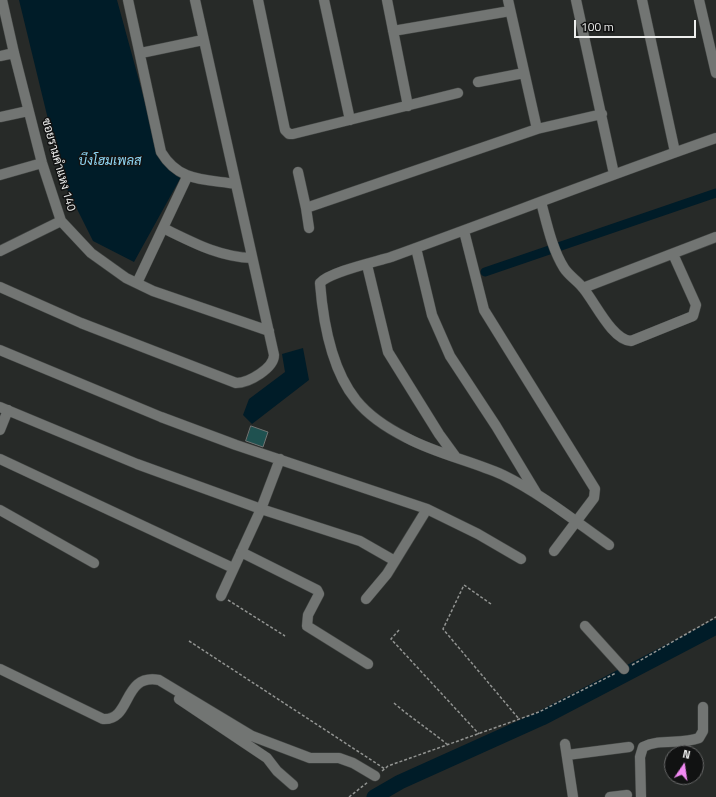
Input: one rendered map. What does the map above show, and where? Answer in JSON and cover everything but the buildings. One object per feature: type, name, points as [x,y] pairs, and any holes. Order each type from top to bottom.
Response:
[{"type":"street","name":"ซอยรามคำแหง 140","points":[[2,0],[28,111],[42,163],[61,221],[91,253],[126,278],[153,291],[268,331]]},
{"type":"street","points":[[128,0],[161,152],[172,166],[187,177],[236,184]]},
{"type":"street","points":[[0,287],[81,323],[236,383],[246,383],[252,380],[273,361],[274,355],[195,0]]},
{"type":"street","points":[[258,0],[285,130],[289,134],[458,93]]},
{"type":"street","points":[[324,0],[350,120]]},
{"type":"street","points":[[386,0],[408,106]]},
{"type":"street","points":[[508,0],[537,129]]},
{"type":"street","points":[[576,0],[614,174]]},
{"type":"street","points":[[642,0],[675,152]]},
{"type":"street","points":[[698,0],[716,72]]},
{"type":"street","points":[[393,31],[510,11]]},
{"type":"street","points":[[140,53],[203,40]]},
{"type":"street","points":[[0,56],[14,53]]},
{"type":"street","points":[[478,82],[524,73]]},
{"type":"street","points":[[0,117],[28,111]]},
{"type":"street","points":[[306,208],[537,129],[602,114]]},
{"type":"street","points":[[609,545],[538,496],[502,475],[407,438],[377,419],[356,401],[347,388],[338,369],[327,327],[320,283],[328,276],[367,265],[464,231],[614,174],[716,138]]},
{"type":"street","points":[[0,175],[42,163]]},
{"type":"street","points":[[298,172],[309,228]]},
{"type":"street","points":[[137,283],[187,177]]},
{"type":"street","points":[[541,202],[556,253],[565,270],[583,288],[608,324],[621,339],[631,341],[695,314],[696,305],[674,254]]},
{"type":"street","points":[[0,251],[61,221]]},
{"type":"street","points":[[163,228],[218,253],[236,258],[252,258]]},
{"type":"street","points":[[464,231],[484,310],[595,489],[594,498],[554,550]]},
{"type":"street","points":[[583,288],[716,237]]},
{"type":"street","points":[[416,248],[432,315],[450,356],[496,426],[538,496]]},
{"type":"street","points":[[367,265],[388,352],[438,434],[455,456]]},
{"type":"street","points":[[0,350],[161,417],[427,509],[478,534],[521,559]]},
{"type":"street","points":[[0,430],[4,408],[137,464],[261,509],[360,541],[395,562]]},
{"type":"street","points":[[0,459],[233,568]]},
{"type":"street","points":[[221,596],[261,509],[280,459]]},
{"type":"street","points":[[502,475],[509,472],[516,461]]},
{"type":"street","points":[[366,599],[395,562],[427,509]]},
{"type":"street","points":[[0,510],[94,563]]},
{"type":"street","points":[[241,552],[317,590],[319,594],[308,615],[307,626],[368,664]]},
{"type":"street","points":[[585,626],[624,669]]},
{"type":"street","points":[[0,669],[103,719],[112,719],[121,710],[135,686],[146,678],[152,678],[164,682],[267,758],[277,771],[293,785]]},
{"type":"street","points":[[641,797],[640,757],[643,747],[658,742],[682,741],[699,738],[703,731],[703,707]]},
{"type":"street","points":[[204,711],[252,736],[310,758],[339,758],[353,763],[375,776]]},
{"type":"street","points":[[566,744],[573,797]]},
{"type":"street","points":[[567,755],[629,746]]},
{"type":"street","points":[[610,797],[627,795]]},
{"type":"path","points":[[491,604],[464,585],[443,629],[519,719]]},
{"type":"path","points":[[221,596],[285,636]]},
{"type":"path","points":[[349,797],[385,769],[539,712],[624,669],[716,617]]},
{"type":"path","points":[[399,630],[391,640],[479,734]]},
{"type":"path","points":[[189,641],[385,769]]},
{"type":"path","points":[[394,703],[415,722],[448,745]]},
{"type":"water","name":"บึงโฮมเพลส","points":[[19,0],[117,0],[161,161],[181,177],[134,262],[93,241],[63,181]]},
{"type":"water","points":[[303,348],[309,380],[252,424],[243,415],[249,399],[285,372],[282,354]]},
{"type":"waterway","points":[[485,272],[716,193]]},
{"type":"waterway","points":[[374,797],[400,782],[542,718],[716,627]]}]
